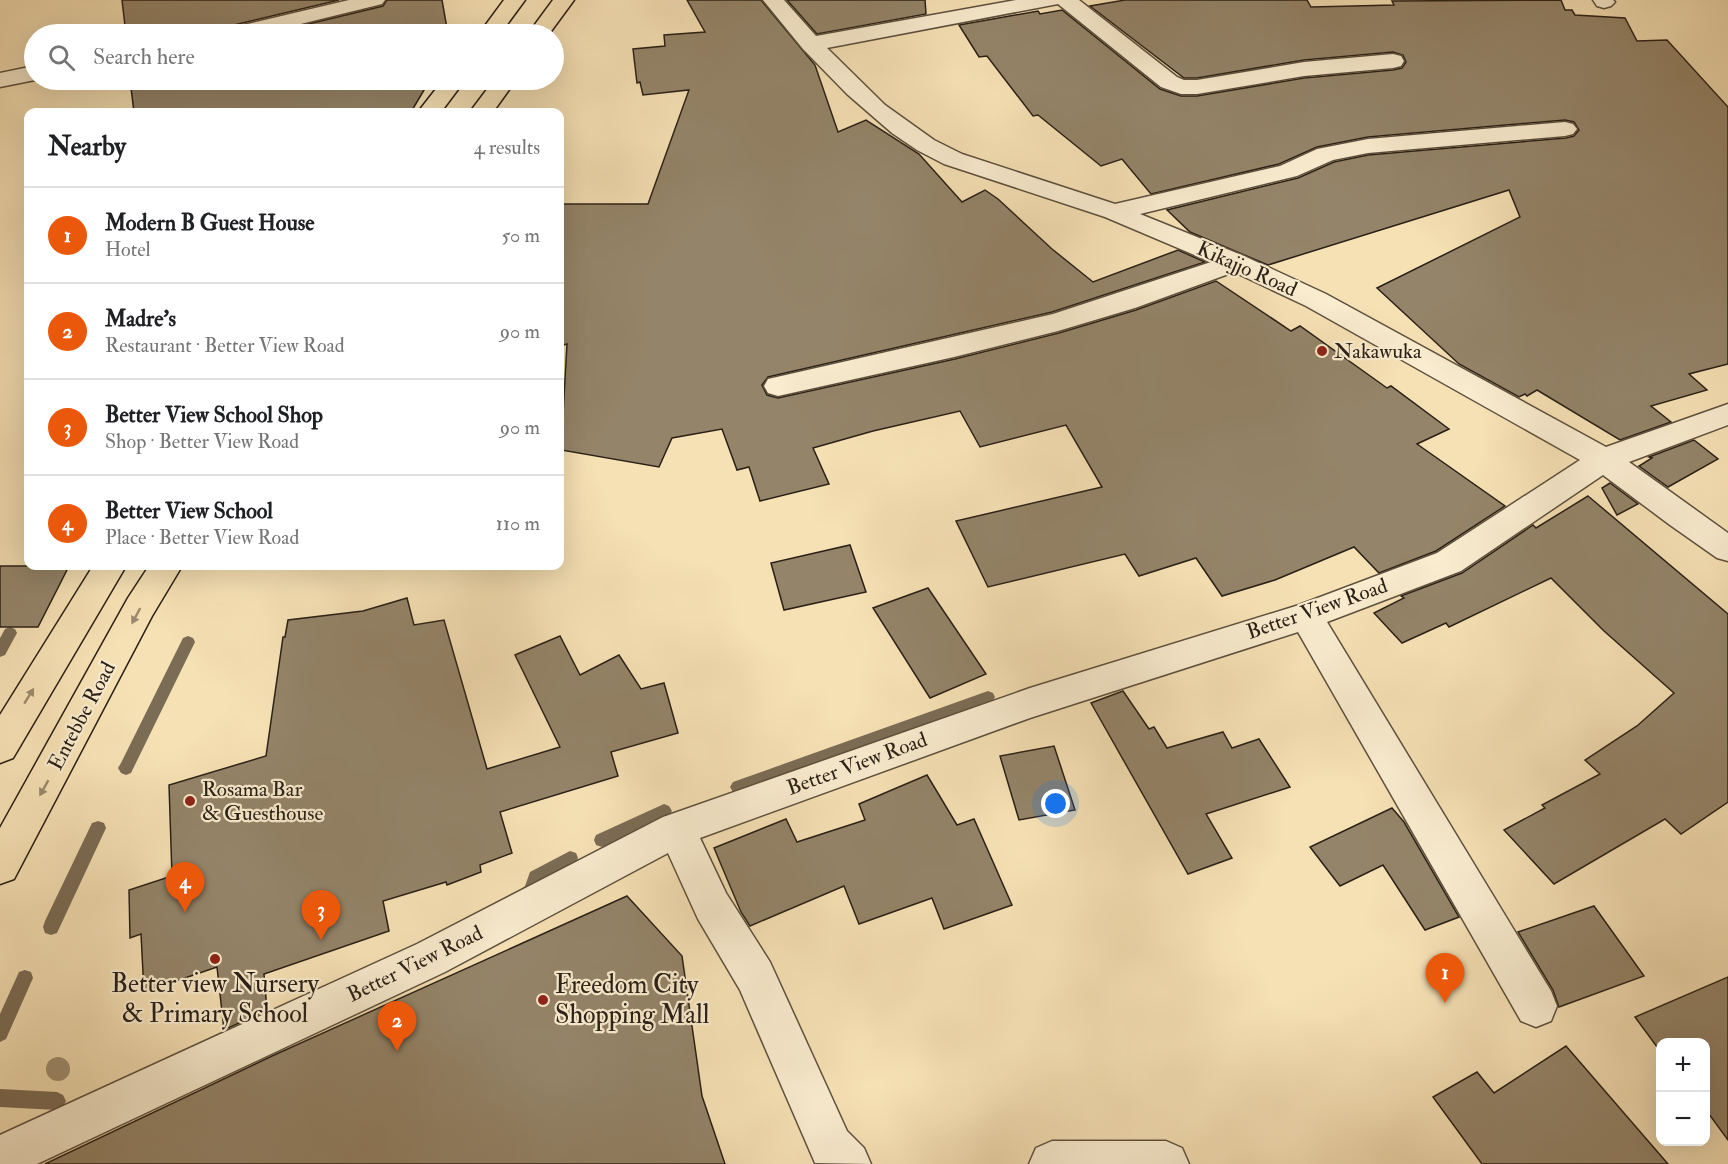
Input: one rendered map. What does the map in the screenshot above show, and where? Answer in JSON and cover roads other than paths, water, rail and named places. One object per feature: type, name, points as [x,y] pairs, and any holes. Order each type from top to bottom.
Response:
[{"type":"main road","points":[[497,24],[515,0]]},
{"type":"main road","points":[[546,24],[564,0]]},
{"type":"main road","points":[[432,108],[446,90]]},
{"type":"main road","points":[[484,108],[498,90]]},
{"type":"main road","points":[[0,747],[108,570]]},
{"type":"main road","name":"Entebbe Road","points":[[0,866],[141,607],[164,570]]},
{"type":"street","points":[[276,24],[375,0]]},
{"type":"street","name":"Kikajjo Road","points":[[773,0],[811,44],[882,116],[936,152],[1114,212],[1235,262],[1316,300],[1604,459],[1728,549]]},
{"type":"street","points":[[811,44],[1050,0]]},
{"type":"street","points":[[1066,0],[1162,77],[1181,87],[1197,87],[1343,64],[1393,61]]},
{"type":"street","points":[[0,80],[24,76]]},
{"type":"street","points":[[1114,212],[1288,171],[1326,154],[1368,146],[1565,129]]},
{"type":"street","points":[[778,386],[984,341],[1060,321],[1235,262]]},
{"type":"street","name":"Better View Road","points":[[0,1158],[420,963],[676,830],[868,759],[1030,703],[1305,616],[1449,562],[1604,459],[1728,414]]},
{"type":"street","points":[[1305,616],[1536,1006]]},
{"type":"street","points":[[676,830],[712,906],[755,976],[831,1147],[848,1164]]},
{"type":"street","points":[[1052,1164],[1166,1164]]},
{"type":"waterway","points":[[0,651],[10,633]]},
{"type":"waterway","points":[[126,768],[188,642]]},
{"type":"waterway","points":[[738,787],[988,697]]},
{"type":"waterway","points":[[602,840],[664,811]]},
{"type":"waterway","points":[[51,927],[98,828]]},
{"type":"waterway","points":[[525,896],[532,891],[536,877],[570,858]]},
{"type":"waterway","points":[[0,1033],[25,978]]},
{"type":"waterway","points":[[0,1098],[57,1101]]},
{"type":"place","name":"Nakawuka","points":[[1322,351]]},
{"type":"place","name":"Rosama Bar & Guesthouse","points":[[190,801]]},
{"type":"place","name":"Better View School","points":[[185,912]]},
{"type":"place","name":"Better View School Shop","points":[[321,940]]},
{"type":"place","name":"Better view Nursery & Primary School","points":[[215,959]]},
{"type":"place","name":"Freedom City Shopping Mall","points":[[543,1000]]},
{"type":"place","name":"Modern B Guest House","points":[[1445,1003]]},
{"type":"place","name":"Madre's","points":[[397,1051]]}]
